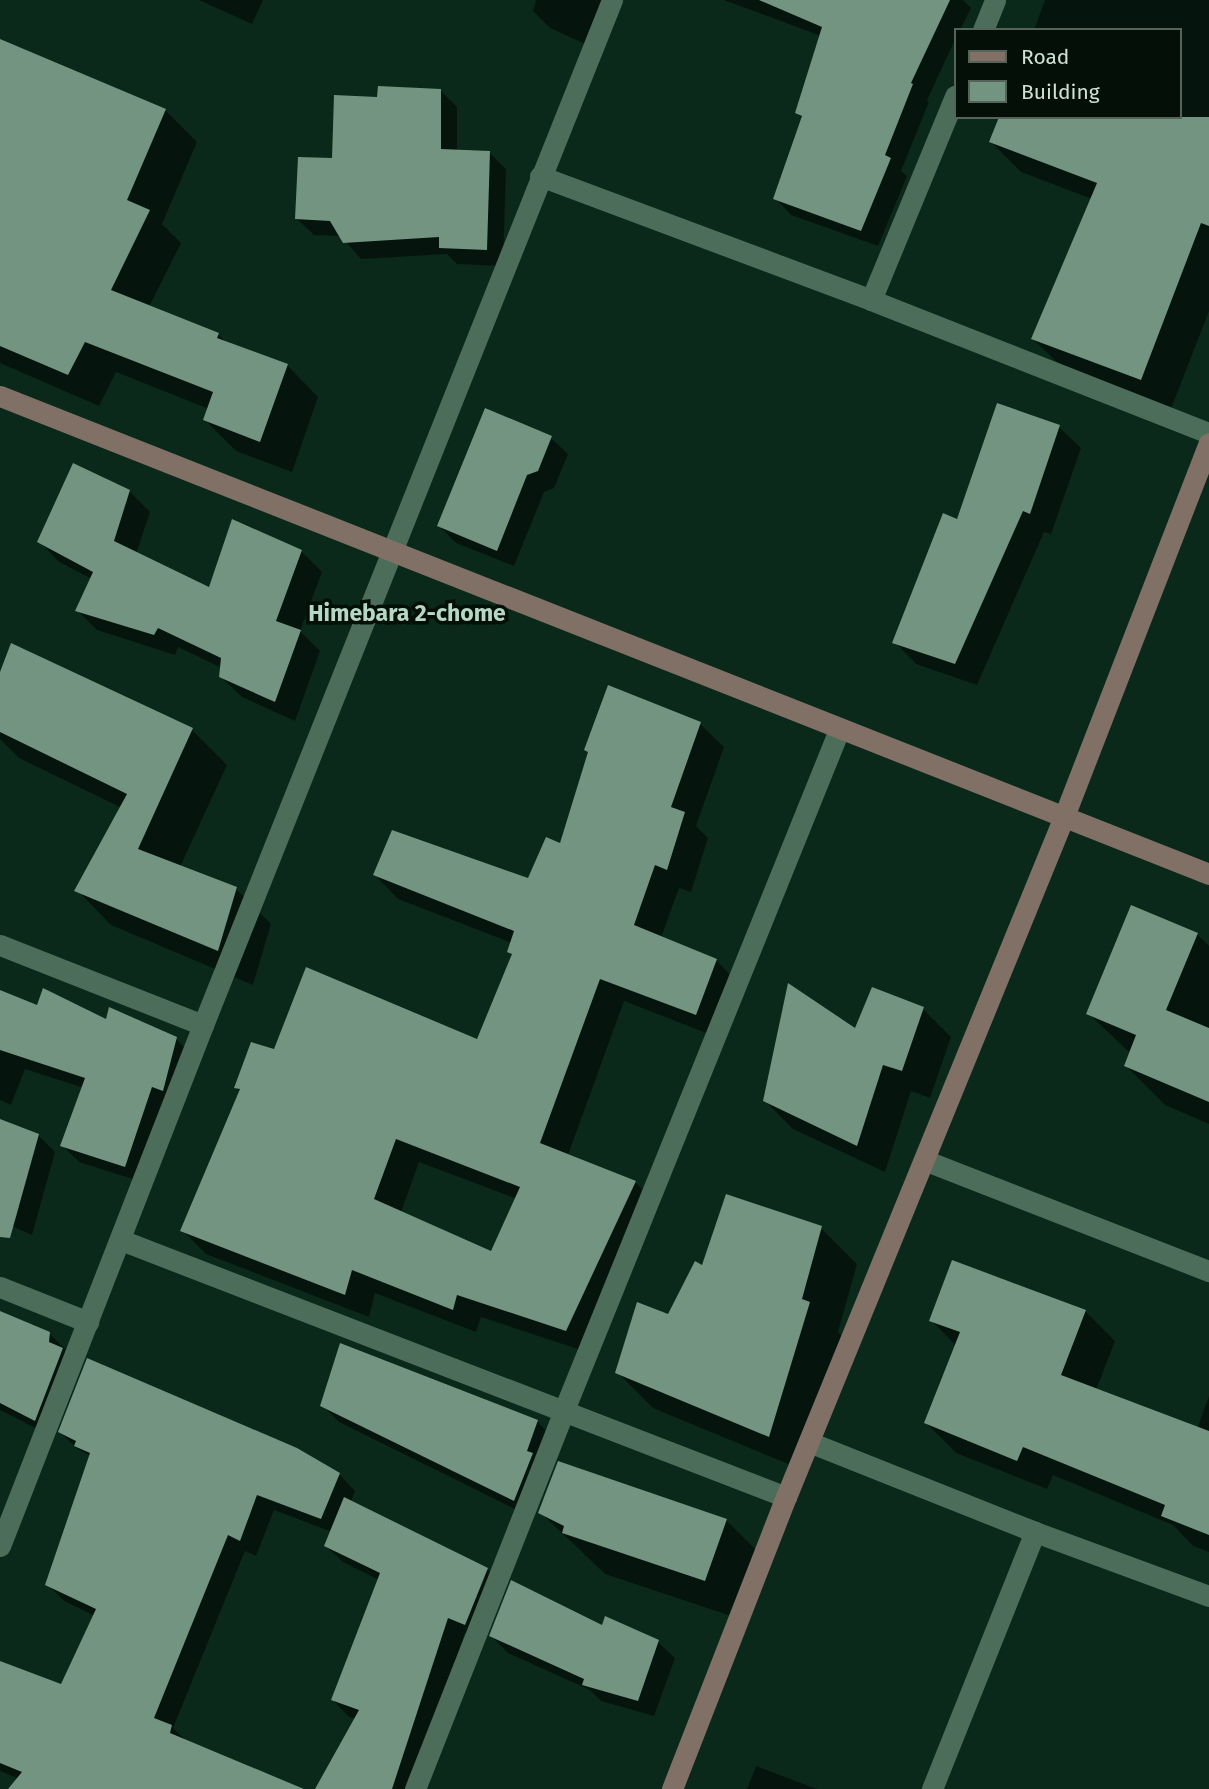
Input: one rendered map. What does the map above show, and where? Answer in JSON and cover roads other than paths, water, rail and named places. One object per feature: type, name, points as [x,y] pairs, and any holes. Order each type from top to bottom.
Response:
[{"type":"street","points":[[0,1546],[203,1025],[612,0]]},
{"type":"street","points":[[984,28],[995,0]]},
{"type":"street","points":[[871,300],[954,98]]},
{"type":"street","points":[[540,176],[871,300],[1209,433]]},
{"type":"street","points":[[0,396],[1063,819],[1209,874]]},
{"type":"street","points":[[672,1789],[808,1442],[1204,470],[1209,443]]},
{"type":"street","points":[[415,1789],[564,1410],[839,730]]},
{"type":"street","points":[[0,945],[203,1025]]},
{"type":"street","points":[[924,1160],[1209,1271]]},
{"type":"street","points":[[121,1240],[786,1497]]},
{"type":"street","points":[[0,1287],[88,1322]]},
{"type":"street","points":[[808,1442],[1035,1532],[1209,1596]]},
{"type":"street","points":[[932,1789],[1035,1532]]},
{"type":"district","name":"Himebara 2-chome","points":[[407,613]]}]
